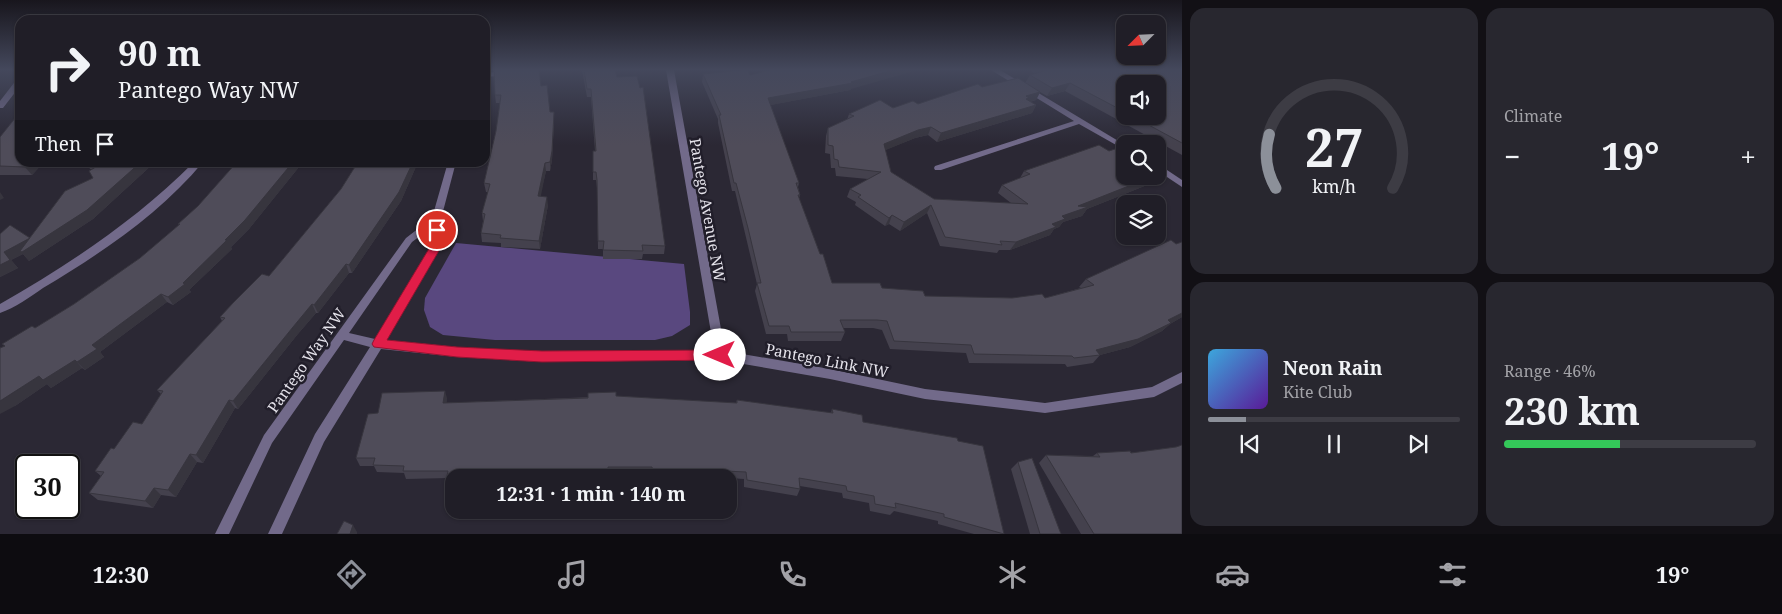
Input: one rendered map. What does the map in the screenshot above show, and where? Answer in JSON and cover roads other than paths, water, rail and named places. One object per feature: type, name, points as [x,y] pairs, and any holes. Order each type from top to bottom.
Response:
[{"type":"street","points":[[0,106],[9,95]]},
{"type":"street","name":"Pantego Avenue NW","points":[[674,95],[720,355]]},
{"type":"street","points":[[1037,95],[1116,143]]},
{"type":"street","points":[[938,168],[1080,121]]},
{"type":"street","points":[[0,309],[66,272],[136,222],[194,167]]},
{"type":"street","points":[[275,534],[318,438],[378,344],[439,242],[436,219],[451,167]]},
{"type":"street","points":[[1166,173],[1182,184]]},
{"type":"street","name":"Pantego Way NW","points":[[222,534],[268,439],[409,240],[436,219]]},
{"type":"street","name":"Pantego Link NW","points":[[342,335],[378,344],[457,352],[542,356],[720,355],[830,374],[925,394],[1045,408],[1154,392],[1182,377]]}]
